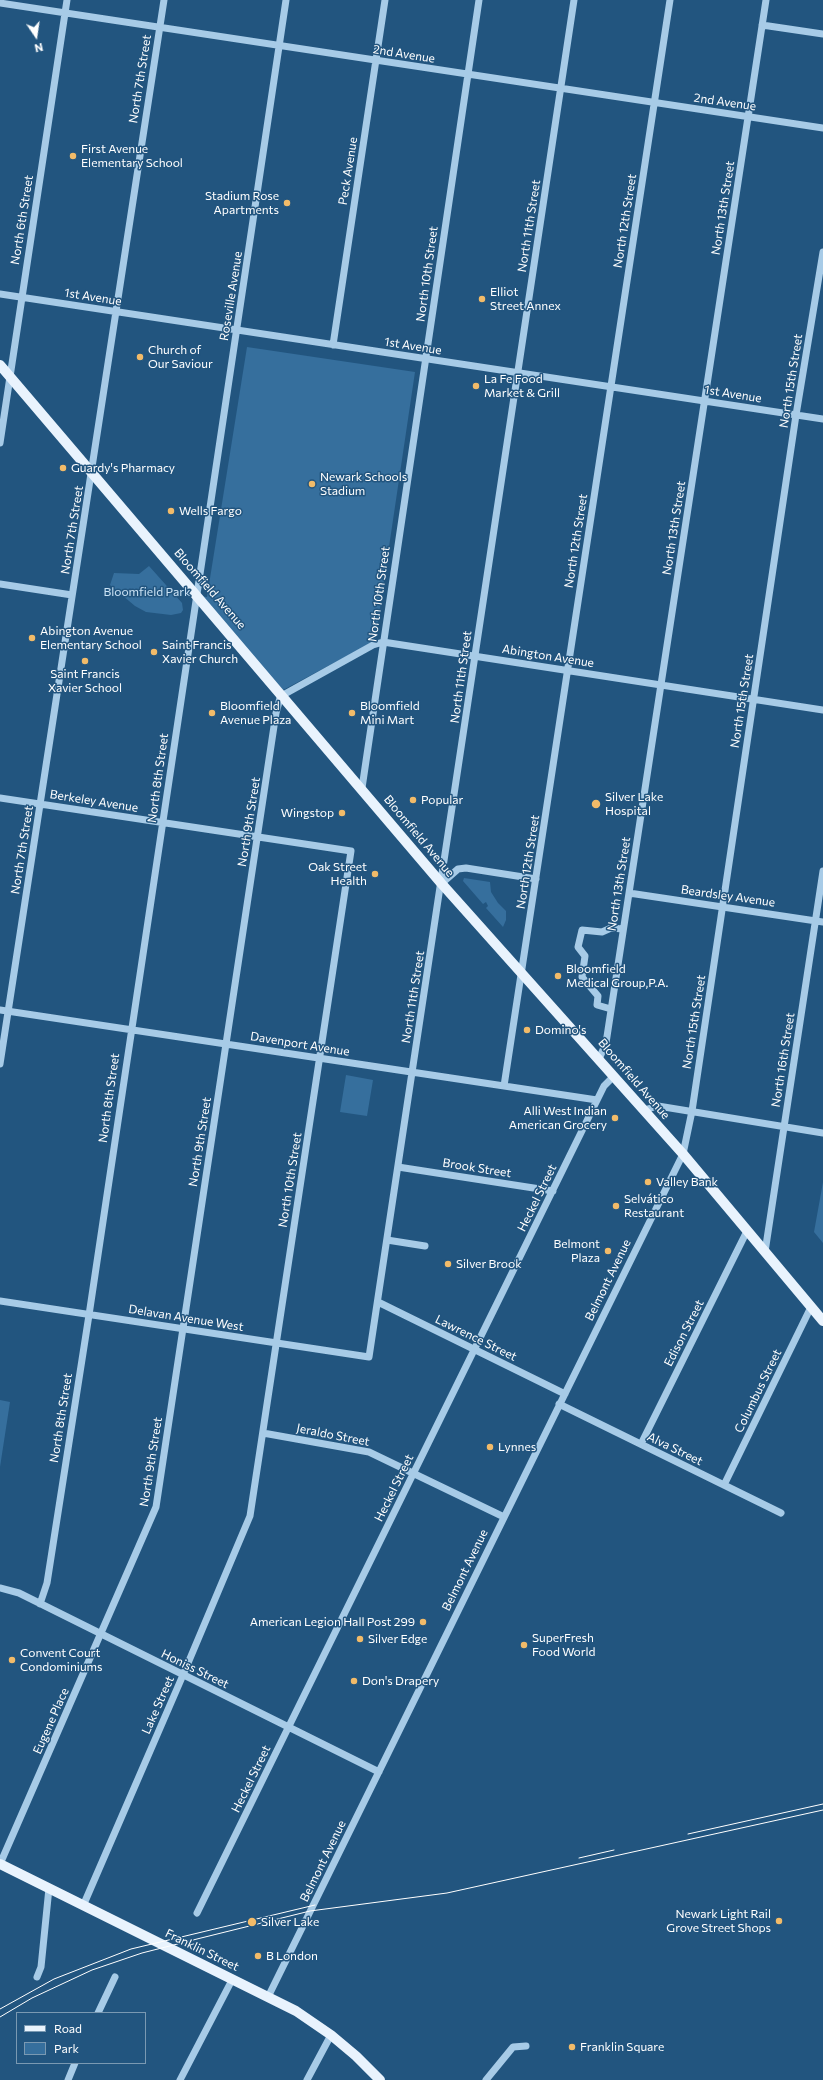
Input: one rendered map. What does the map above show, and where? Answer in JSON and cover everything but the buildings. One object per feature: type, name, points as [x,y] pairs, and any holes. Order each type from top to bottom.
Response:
[{"type":"main road","name":"Bloomfield Avenue","points":[[0,365],[197,594],[442,883],[522,975],[683,1154],[823,1321]]},
{"type":"main road","name":"Franklin Street","points":[[0,1864],[296,2011],[331,2034],[380,2080]]},
{"type":"street","name":"North 6th Street","points":[[0,443],[67,0]]},
{"type":"street","name":"North 7th Street","points":[[0,1064],[164,0]]},
{"type":"street","name":"Roseville Avenue","points":[[197,594],[286,0]]},
{"type":"street","name":"Peck Avenue","points":[[333,345],[384,0]]},
{"type":"street","name":"North 10th Street","points":[[362,788],[479,0]]},
{"type":"street","name":"North 11th Street","points":[[369,1357],[442,883],[574,0]]},
{"type":"street","name":"North 12th Street","points":[[504,1086],[670,0]]},
{"type":"street","name":"North 13th Street","points":[[599,1059],[606,1044],[766,0]]},
{"type":"street","name":"2nd Avenue","points":[[0,3],[823,128]]},
{"type":"street","points":[[762,25],[823,34]]},
{"type":"street","name":"North 15th Street","points":[[683,1154],[692,1111],[796,414],[823,252]]},
{"type":"street","name":"1st Avenue","points":[[0,294],[823,419]]},
{"type":"street","points":[[0,584],[72,595]]},
{"type":"street","name":"North 8th Street","points":[[40,1604],[47,1583],[89,1315],[197,594]]},
{"type":"street","name":"Abington Avenue","points":[[283,695],[372,645],[383,642],[823,710]]},
{"type":"street","name":"North 9th Street","points":[[122,1588],[156,1507],[277,707],[283,695]]},
{"type":"street","name":"Berkeley Avenue","points":[[0,798],[351,851]]},
{"type":"street","name":"North 10th Street","points":[[251,1512],[351,851]]},
{"type":"street","points":[[442,883],[458,869],[466,868],[536,879]]},
{"type":"street","name":"North 16th Street","points":[[765,1252],[784,1127],[819,921],[823,871]]},
{"type":"street","name":"Beardsley Avenue","points":[[629,893],[819,921]]},
{"type":"street","points":[[611,1009],[597,1005],[598,996],[582,977],[585,956],[578,947],[582,930],[602,932],[611,928],[623,929]]},
{"type":"street","name":"Davenport Avenue","points":[[0,1010],[597,1100]]},
{"type":"street","name":"Heckel Street","points":[[197,1913],[597,1100],[604,1086],[614,1076]]},
{"type":"street","points":[[644,1110],[658,1106],[823,1133]]},
{"type":"street","name":"Belmont Avenue","points":[[268,1998],[683,1154]]},
{"type":"street","name":"Brook Street","points":[[398,1167],[553,1191]]},
{"type":"street","name":"Edison Street","points":[[641,1444],[748,1231]]},
{"type":"street","points":[[387,1240],[425,1246]]},
{"type":"street","name":"Delavan Avenue West","points":[[0,1301],[369,1357]]},
{"type":"street","name":"Lawrence Street","points":[[378,1302],[565,1394]]},
{"type":"street","name":"Columbus Street","points":[[724,1485],[811,1307]]},
{"type":"street","name":"Alva Street","points":[[560,1404],[781,1513]]},
{"type":"street","name":"Jeraldo Street","points":[[263,1433],[364,1451],[504,1517]]},
{"type":"street","name":"Lake Street","points":[[83,1906],[248,1524],[251,1512]]},
{"type":"street","name":"Honiss Street","points":[[0,1588],[19,1593],[379,1772]]},
{"type":"street","name":"Eugene Place","points":[[0,1864],[122,1588]]},
{"type":"street","points":[[37,1977],[41,1966],[49,1888]]},
{"type":"street","points":[[98,2012],[114,1976]]},
{"type":"street","points":[[180,2080],[232,1980]]},
{"type":"street","points":[[307,2080],[331,2034]]},
{"type":"street","points":[[486,2080],[514,2046],[526,2046]]},
{"type":"street","points":[[68,2080],[76,2064]]},
{"type":"green space","name":"Newark Schools Stadium","points":[[247,347],[415,372],[375,641],[283,690],[198,596],[207,597]]},
{"type":"green space","name":"Bloomfield Park","points":[[149,566],[182,603],[183,610],[181,613],[171,615],[146,612],[135,606],[110,585],[114,573],[139,574]]},
{"type":"green space","points":[[464,878],[490,882],[491,892],[498,903],[506,911],[506,920],[503,927],[486,908],[488,906],[486,902],[483,904],[463,881]]},
{"type":"green space","points":[[346,1075],[373,1080],[367,1116],[340,1112]]},
{"type":"green space","points":[[823,1182],[823,1243],[814,1232]]},
{"type":"green space","points":[[0,1400],[10,1402],[0,1467]]},
{"type":"tram line","points":[[688,1834],[823,1804]]},
{"type":"tram line","points":[[0,2017],[32,1998],[92,1970],[142,1953],[197,1939],[310,1911],[447,1893],[823,1810]]},
{"type":"tram line","points":[[579,1858],[614,1850]]},
{"type":"tram line","points":[[0,2009],[54,1979],[131,1949],[315,1905]]},
{"type":"place","name":"First Avenue Elementary School","points":[[73,156]]},
{"type":"place","name":"Stadium Rose Apartments","points":[[287,203]]},
{"type":"place","name":"Elliot Street Annex","points":[[482,299]]},
{"type":"place","name":"Church of Our Saviour","points":[[140,357]]},
{"type":"place","name":"La Fe Food Market & Grill","points":[[476,386]]},
{"type":"place","name":"Guardy's Pharmacy","points":[[63,468]]},
{"type":"place","name":"Newark Schools Stadium","points":[[312,484]]},
{"type":"place","name":"Wells Fargo","points":[[171,511]]},
{"type":"place","name":"Abington Avenue Elementary School","points":[[32,638]]},
{"type":"place","name":"Saint Francis Xavier Church","points":[[154,652]]},
{"type":"place","name":"Saint Francis Xavier School","points":[[85,661]]},
{"type":"place","name":"Bloomfield Avenue Plaza","points":[[212,713]]},
{"type":"place","name":"Bloomfield Mini Mart","points":[[352,713]]},
{"type":"place","name":"Popular","points":[[413,800]]},
{"type":"place","name":"Silver Lake Hospital","points":[[596,804]]},
{"type":"place","name":"Wingstop","points":[[342,813]]},
{"type":"place","name":"Oak Street Health","points":[[375,874]]},
{"type":"place","name":"Bloomfield Medical Group,P.A.","points":[[558,976]]},
{"type":"place","name":"Domino's","points":[[527,1030]]},
{"type":"place","name":"Alli West Indian American Grocery","points":[[615,1118]]},
{"type":"place","name":"Valley Bank","points":[[648,1182]]},
{"type":"place","name":"Selvático Restaurant","points":[[616,1206]]},
{"type":"place","name":"Belmont Plaza","points":[[608,1251]]},
{"type":"place","name":"Silver Brook","points":[[448,1264]]},
{"type":"place","name":"Lynnes","points":[[490,1447]]},
{"type":"place","name":"American Legion Hall Post 299","points":[[423,1622]]},
{"type":"place","name":"Silver Edge","points":[[360,1639]]},
{"type":"place","name":"SuperFresh Food World","points":[[524,1645]]},
{"type":"place","name":"Convent Court Condominiums","points":[[12,1660]]},
{"type":"place","name":"Don's Drapery","points":[[354,1681]]},
{"type":"place","name":"Newark Light Rail Grove Street Shops","points":[[779,1921]]},
{"type":"place","name":"Silver Lake","points":[[252,1922]]},
{"type":"place","name":"B London","points":[[258,1956]]},
{"type":"place","name":"Franklin Square","points":[[572,2047]]}]
